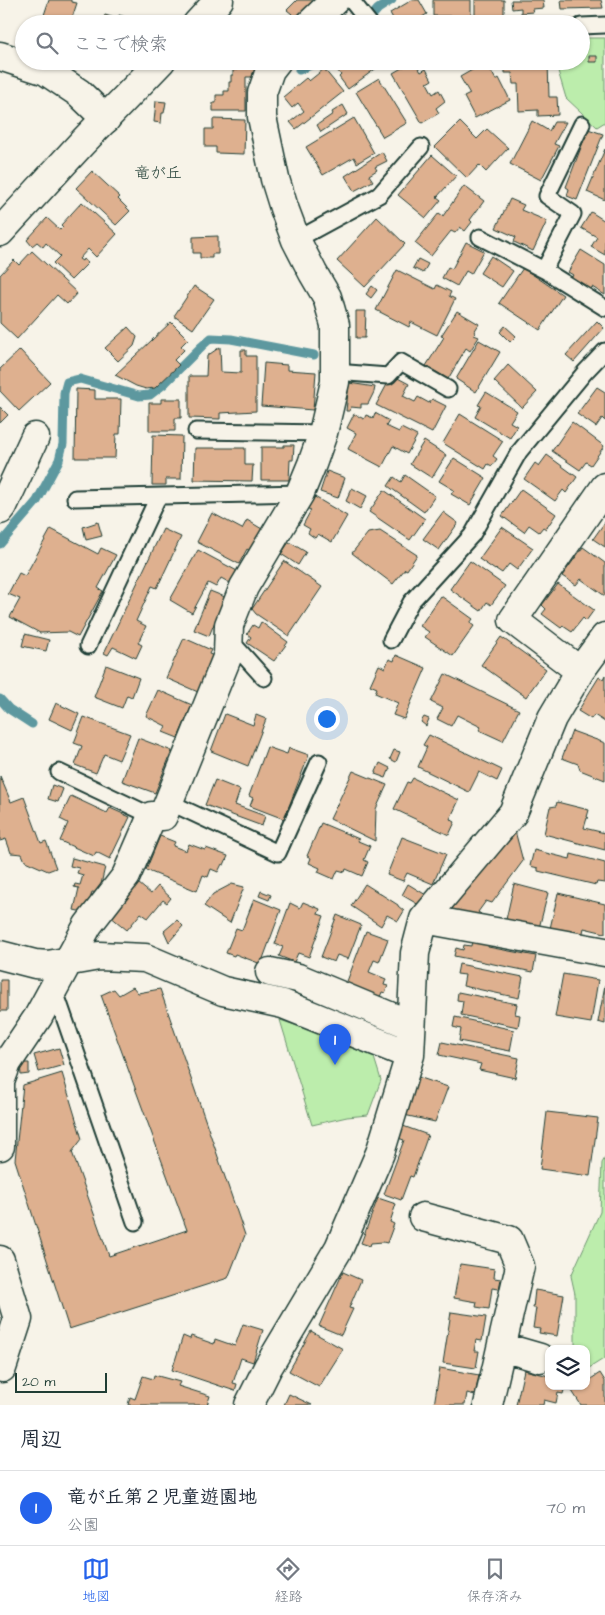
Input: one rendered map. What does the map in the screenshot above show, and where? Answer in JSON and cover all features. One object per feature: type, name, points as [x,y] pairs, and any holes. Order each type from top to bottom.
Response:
[{"type":"street","points":[[205,15],[219,0]]},
{"type":"street","points":[[326,15],[347,3]]},
{"type":"street","points":[[0,56],[15,61]]},
{"type":"street","points":[[43,70],[80,93],[106,119]]},
{"type":"street","points":[[0,232],[81,144],[153,70]]},
{"type":"street","points":[[0,1146],[0,1082],[6,1063],[38,1017],[88,925],[126,876],[160,809],[228,655],[229,624],[244,587],[300,493],[323,433],[335,382],[335,325],[327,297],[296,240],[275,179],[262,117],[262,92],[270,70]]},
{"type":"street","points":[[0,510],[35,437]]},
{"type":"street","points":[[580,671],[513,620],[605,487]]},
{"type":"street","points":[[249,1405],[268,1367],[339,1248],[380,1153],[410,1055],[415,953],[424,919],[513,813],[552,718],[580,671],[605,637]]},
{"type":"street","points":[[424,919],[605,952]]},
{"type":"street","points":[[0,955],[35,964],[48,965],[99,956],[145,958],[223,990],[283,1004],[410,1055]]},
{"type":"street","points":[[270,972],[298,978],[411,1024]]},
{"type":"street","points":[[424,1217],[509,1240],[520,1266],[488,1405]]},
{"type":"street","points":[[0,1260],[18,1319],[2,1368]]},
{"type":"street","points":[[502,1347],[540,1358]]},
{"type":"lane","points":[[347,3],[360,15]]},
{"type":"lane","points":[[590,26],[605,25]]},
{"type":"lane","points":[[544,270],[573,214],[547,196],[582,124]]},
{"type":"lane","points":[[296,240],[379,195],[420,147]]},
{"type":"lane","points":[[480,237],[544,270],[605,308]]},
{"type":"lane","points":[[391,640],[411,602],[472,535],[519,452],[585,372],[605,351]]},
{"type":"lane","points":[[335,372],[388,376],[402,362],[448,389]]},
{"type":"lane","points":[[196,431],[323,433]]},
{"type":"lane","points":[[75,498],[300,493]]},
{"type":"lane","points":[[88,646],[158,497]]},
{"type":"lane","points":[[228,638],[264,678]]},
{"type":"lane","points":[[59,772],[278,853],[319,762]]},
{"type":"lane","points":[[54,988],[136,1222]]},
{"type":"green space","points":[[590,38],[605,38],[605,122],[597,127],[566,98],[558,70],[590,70]]},
{"type":"green space","points":[[280,1020],[372,1051],[381,1080],[368,1115],[347,1117],[312,1125]]},
{"type":"green space","points":[[605,1158],[605,1358],[590,1367],[590,1345],[575,1345],[575,1294],[571,1276],[600,1212],[602,1163]]},
{"type":"building","points":[[49,0],[71,0],[71,2],[77,3],[73,15],[44,15]]},
{"type":"building","points":[[297,0],[315,0],[301,15],[291,15],[287,10]]},
{"type":"building","points":[[412,0],[419,0],[427,14],[391,15],[390,13]]},
{"type":"building","points":[[433,0],[471,0],[471,15],[433,15]]},
{"type":"building","points":[[475,0],[504,0],[504,15],[475,15]]},
{"type":"building","points":[[511,0],[543,0],[544,8],[532,9],[533,12],[521,13],[521,8],[512,9]]},
{"type":"building","points":[[561,0],[601,0],[603,8],[562,9]]},
{"type":"building","points":[[590,56],[597,56],[597,62],[590,62]]},
{"type":"building","points":[[233,70],[256,70],[253,77],[246,77],[246,111],[213,111],[216,95],[224,95],[224,91],[229,91],[229,82],[231,82]]},
{"type":"building","points":[[325,70],[343,92],[296,129],[290,122],[304,111],[298,103],[292,108],[283,97],[306,78],[309,81]]},
{"type":"building","points":[[337,70],[374,70],[348,89],[339,77],[341,75]]},
{"type":"building","points":[[398,70],[420,70],[421,72],[427,70],[432,80],[427,83],[433,94],[439,90],[445,101],[436,108],[439,113],[422,123],[393,73]]},
{"type":"building","points":[[472,70],[490,70],[496,80],[499,78],[510,100],[475,118],[464,97],[470,94],[460,77]]},
{"type":"building","points":[[505,70],[548,70],[549,97],[557,97],[558,115],[538,116],[538,110],[519,111],[518,84],[513,84],[512,73],[505,73]]},
{"type":"building","points":[[379,78],[407,123],[383,137],[356,92]]},
{"type":"building","points":[[156,101],[166,102],[161,123],[154,122]]},
{"type":"building","points":[[343,105],[348,114],[321,132],[317,125]]},
{"type":"building","points":[[354,118],[374,153],[357,163],[354,157],[323,175],[306,147]]},
{"type":"building","points":[[213,119],[245,120],[244,154],[216,153],[216,147],[205,147],[205,129],[213,129]]},
{"type":"building","points":[[532,121],[549,131],[554,122],[566,122],[554,144],[559,146],[541,180],[510,164]]},
{"type":"building","points":[[460,122],[477,139],[487,129],[508,148],[486,172],[479,165],[467,178],[435,147]]},
{"type":"building","points":[[588,129],[603,134],[577,200],[567,196],[569,189],[566,187]]},
{"type":"building","points":[[605,149],[605,200],[587,192]]},
{"type":"building","points":[[382,152],[387,161],[375,167],[377,170],[369,175],[373,181],[354,191],[345,176]]},
{"type":"building","points":[[432,155],[456,176],[437,197],[441,200],[426,218],[398,195]]},
{"type":"building","points":[[92,171],[120,197],[118,199],[130,211],[116,225],[76,188]]},
{"type":"building","points":[[464,186],[484,201],[470,220],[472,222],[465,231],[460,227],[455,233],[451,231],[431,256],[415,243],[439,213],[443,216]]},
{"type":"building","points":[[510,199],[524,205],[521,210],[547,221],[533,251],[514,242],[516,237],[496,228]]},
{"type":"building","points":[[82,202],[117,234],[96,257],[88,249],[79,259],[82,261],[83,259],[88,263],[71,280],[53,263],[60,256],[46,243],[43,247],[37,242],[32,246],[27,240],[47,218],[60,230],[63,227],[61,225]]},
{"type":"building","points":[[591,212],[605,221],[605,255],[591,247],[597,237],[581,228]]},
{"type":"building","points":[[377,217],[405,244],[365,287],[337,261]]},
{"type":"building","points":[[218,236],[218,254],[212,254],[212,258],[200,258],[200,253],[193,253],[193,237]]},
{"type":"building","points":[[466,242],[484,251],[471,274],[466,271],[457,286],[442,278],[448,267],[452,269]]},
{"type":"building","points":[[581,250],[605,265],[605,295],[571,278],[573,275],[568,272]]},
{"type":"building","points":[[32,251],[77,293],[67,304],[57,295],[17,339],[0,323],[0,275],[14,260],[19,265]]},
{"type":"building","points":[[491,256],[513,271],[502,287],[480,273]]},
{"type":"building","points":[[418,259],[428,264],[423,273],[413,268]]},
{"type":"building","points":[[523,268],[563,295],[540,330],[499,303]]},
{"type":"building","points":[[397,270],[435,289],[437,285],[451,292],[449,296],[455,299],[437,335],[411,322],[409,327],[376,310]]},
{"type":"building","points":[[194,286],[214,299],[193,329],[174,316]]},
{"type":"building","points":[[372,286],[377,290],[371,298],[366,294]]},
{"type":"building","points":[[356,311],[366,311],[365,338],[356,338]]},
{"type":"building","points":[[457,311],[479,324],[474,335],[479,337],[470,351],[466,348],[448,379],[426,366],[444,337],[441,336]]},
{"type":"building","points":[[597,321],[604,328],[574,362],[566,355]]},
{"type":"building","points":[[171,322],[188,339],[181,346],[184,350],[174,360],[179,365],[155,388],[146,389],[136,386],[115,375]]},
{"type":"building","points":[[505,326],[516,336],[510,342],[500,332]]},
{"type":"building","points":[[128,327],[137,337],[134,346],[118,361],[105,348]]},
{"type":"building","points":[[479,340],[500,352],[476,392],[456,379]]},
{"type":"building","points":[[220,347],[221,372],[241,373],[241,350],[246,350],[246,356],[256,356],[256,411],[220,413],[220,419],[189,418],[189,376],[206,376],[207,356]]},
{"type":"building","points":[[20,350],[50,382],[19,411],[0,391],[0,369]]},
{"type":"building","points":[[264,363],[287,365],[287,370],[316,372],[313,410],[261,406]]},
{"type":"building","points":[[508,365],[537,392],[522,408],[494,381]]},
{"type":"building","points":[[392,375],[409,384],[403,396],[415,402],[418,397],[429,403],[432,399],[446,406],[432,433],[376,405]]},
{"type":"building","points":[[349,383],[375,387],[368,404],[361,404],[361,408],[351,407],[350,411],[346,411]]},
{"type":"building","points":[[597,387],[605,392],[605,421],[602,418],[596,427],[577,414]]},
{"type":"building","points":[[76,389],[95,390],[95,399],[121,399],[120,434],[116,434],[115,458],[75,458]]},
{"type":"building","points":[[486,392],[517,411],[510,422],[517,426],[510,438],[475,417],[481,406],[478,405]]},
{"type":"building","points":[[161,399],[181,399],[181,418],[175,418],[175,431],[149,431],[149,403],[161,403]]},
{"type":"building","points":[[0,407],[8,415],[0,423]]},
{"type":"building","points":[[375,413],[389,421],[386,426],[399,432],[401,428],[417,436],[407,454],[393,446],[382,467],[348,449],[356,433],[347,428],[354,414],[364,419],[366,415],[373,418]]},
{"type":"building","points":[[460,414],[503,441],[493,456],[497,459],[492,466],[488,464],[485,469],[443,443]]},
{"type":"building","points":[[572,422],[604,446],[591,465],[586,462],[580,470],[552,451]]},
{"type":"building","points":[[153,435],[182,436],[181,479],[166,479],[166,485],[152,485]]},
{"type":"building","points":[[424,441],[446,455],[432,478],[410,464]]},
{"type":"building","points":[[284,445],[294,445],[293,460],[290,460],[289,480],[261,480],[261,447],[284,447]]},
{"type":"building","points":[[195,448],[245,448],[245,465],[253,465],[252,481],[194,480]]},
{"type":"building","points":[[547,455],[577,477],[566,493],[563,490],[555,501],[524,479],[535,463],[539,466]]},
{"type":"building","points":[[454,458],[486,478],[470,505],[451,494],[454,490],[439,481]]},
{"type":"building","points":[[327,471],[345,478],[338,498],[320,492]]},
{"type":"building","points":[[405,475],[435,496],[424,512],[388,486],[394,477],[401,482]]},
{"type":"building","points":[[352,488],[367,496],[360,509],[346,501]]},
{"type":"building","points":[[521,489],[556,514],[546,529],[543,527],[539,532],[529,525],[524,532],[502,516]]},
{"type":"building","points":[[384,490],[425,519],[410,540],[369,512]]},
{"type":"building","points":[[313,496],[347,516],[332,542],[318,534],[315,538],[308,533],[310,529],[303,525],[311,510],[306,508]]},
{"type":"building","points":[[443,512],[458,523],[439,550],[423,539]]},
{"type":"building","points":[[212,513],[242,529],[247,520],[262,529],[250,551],[247,549],[239,564],[197,542]]},
{"type":"building","points":[[98,522],[102,536],[86,540],[83,527]]},
{"type":"building","points":[[605,522],[605,547],[593,539]]},
{"type":"building","points":[[502,527],[533,548],[517,570],[509,564],[502,573],[479,559]]},
{"type":"building","points":[[51,529],[98,554],[101,548],[116,555],[98,588],[103,591],[78,637],[68,632],[40,633],[10,617],[20,599],[8,594],[19,573],[25,576]]},
{"type":"building","points":[[163,529],[181,537],[157,588],[152,586],[136,621],[146,626],[138,643],[142,645],[136,658],[113,647],[108,655],[104,653]]},
{"type":"building","points":[[380,531],[417,555],[407,570],[405,569],[393,584],[352,553],[368,533]]},
{"type":"building","points":[[289,542],[306,552],[298,565],[281,554]]},
{"type":"building","points":[[583,547],[605,563],[605,596],[581,579],[576,585],[562,576]]},
{"type":"building","points":[[198,550],[239,572],[232,584],[221,578],[216,587],[208,583],[192,613],[170,600]]},
{"type":"building","points":[[284,561],[322,587],[289,636],[256,614],[252,609]]},
{"type":"building","points":[[470,561],[505,586],[491,605],[487,602],[481,611],[450,589]]},
{"type":"building","points":[[558,584],[594,610],[586,621],[583,618],[572,632],[563,626],[561,628],[542,614],[546,609],[542,605]]},
{"type":"building","points":[[210,591],[225,597],[209,636],[194,630]]},
{"type":"building","points":[[441,596],[473,619],[470,623],[474,626],[453,656],[425,637],[429,632],[420,626]]},
{"type":"building","points":[[261,622],[288,642],[274,661],[247,643],[251,637],[247,634],[253,625],[258,628]]},
{"type":"building","points":[[25,634],[49,640],[46,651],[22,646]]},
{"type":"building","points":[[501,637],[546,669],[526,697],[481,665]]},
{"type":"building","points":[[184,638],[211,650],[209,654],[214,656],[198,692],[166,678]]},
{"type":"building","points":[[396,655],[426,668],[404,719],[393,715],[398,703],[375,693],[377,688],[370,685],[379,665],[385,668],[389,659],[394,661]]},
{"type":"building","points":[[106,665],[139,678],[132,697],[127,695],[122,708],[94,697]]},
{"type":"building","points":[[445,674],[519,710],[503,741],[479,730],[481,727],[457,715],[451,726],[437,719],[443,708],[431,702]]},
{"type":"building","points":[[605,675],[605,722],[594,715],[591,719],[578,711],[599,677],[603,679]]},
{"type":"building","points":[[158,690],[192,705],[178,738],[163,732],[166,726],[146,716]]},
{"type":"building","points":[[56,703],[79,714],[72,730],[49,719]]},
{"type":"building","points":[[225,714],[253,725],[256,715],[266,719],[248,766],[211,751]]},
{"type":"building","points":[[84,717],[130,734],[119,760],[104,754],[96,773],[75,765],[82,746],[74,743]]},
{"type":"building","points":[[424,717],[429,719],[426,726],[421,722]]},
{"type":"building","points":[[572,731],[605,743],[605,780],[580,770],[578,764],[562,758]]},
{"type":"building","points":[[429,735],[502,770],[497,781],[479,772],[469,792],[418,767],[427,747],[423,745]]},
{"type":"building","points":[[138,738],[172,751],[155,793],[122,781]]},
{"type":"building","points":[[267,747],[287,754],[289,748],[309,755],[284,819],[250,806],[253,798],[249,796]]},
{"type":"building","points":[[394,750],[400,752],[396,762],[390,759]]},
{"type":"building","points":[[380,763],[390,768],[386,778],[375,774]]},
{"type":"building","points":[[353,771],[387,785],[376,809],[375,841],[330,819]]},
{"type":"building","points":[[0,776],[11,802],[24,797],[41,843],[46,841],[56,868],[48,871],[25,861],[22,854],[11,853],[6,839],[0,841]]},
{"type":"building","points":[[413,778],[459,800],[450,819],[455,822],[449,835],[394,809],[407,782],[410,783]]},
{"type":"building","points":[[215,780],[240,790],[235,805],[265,816],[262,826],[205,805]]},
{"type":"building","points":[[52,785],[63,789],[58,802],[48,799]]},
{"type":"building","points":[[71,796],[107,813],[110,808],[130,817],[110,859],[96,852],[94,856],[60,841],[68,823],[60,819]]},
{"type":"building","points":[[557,802],[589,810],[587,817],[589,818],[587,818],[584,828],[605,833],[605,850],[544,834],[550,807],[556,806]]},
{"type":"building","points":[[321,823],[359,839],[358,841],[370,846],[364,860],[368,862],[362,876],[346,869],[345,872],[338,870],[334,879],[318,872],[320,868],[309,863],[311,858],[307,856]]},
{"type":"building","points":[[514,827],[523,861],[492,903],[486,901],[478,912],[481,914],[478,918],[449,914],[448,905]]},
{"type":"building","points":[[160,836],[175,842],[173,846],[186,851],[189,844],[228,856],[218,872],[211,869],[208,877],[203,875],[197,891],[146,870]]},
{"type":"building","points":[[402,837],[446,854],[433,884],[407,873],[403,881],[387,875]]},
{"type":"building","points":[[534,850],[570,859],[571,854],[605,863],[605,883],[597,882],[596,885],[538,871],[538,868],[530,866]]},
{"type":"building","points":[[72,858],[105,867],[99,893],[92,892],[87,913],[74,910],[79,888],[74,887],[75,884],[80,885],[83,875],[77,873],[79,868],[70,866]]},
{"type":"building","points":[[138,883],[151,894],[158,886],[171,898],[167,903],[163,900],[148,918],[141,913],[127,930],[110,916]]},
{"type":"building","points":[[232,884],[244,887],[230,923],[204,906],[213,894]]},
{"type":"building","points":[[365,884],[398,905],[404,911],[398,921],[387,915],[381,926],[351,906]]},
{"type":"building","points":[[408,884],[426,895],[419,905],[402,895]]},
{"type":"building","points":[[514,884],[548,893],[538,932],[505,924]]},
{"type":"building","points":[[261,891],[271,895],[269,900],[259,896]]},
{"type":"building","points":[[558,893],[605,904],[605,933],[584,928],[581,941],[549,933]]},
{"type":"building","points":[[254,899],[281,910],[261,964],[235,954],[234,956],[226,953],[236,928],[242,930]]},
{"type":"building","points":[[303,902],[320,909],[318,914],[324,916],[309,957],[298,953],[294,962],[279,956],[283,947],[275,944],[290,903],[300,908]]},
{"type":"building","points":[[337,915],[361,925],[348,959],[337,955],[334,962],[321,957]]},
{"type":"building","points":[[177,920],[183,926],[169,942],[164,931]]},
{"type":"building","points":[[366,931],[388,939],[379,962],[374,960],[369,972],[386,979],[384,985],[388,986],[385,993],[382,992],[380,997],[346,984]]},
{"type":"building","points":[[472,940],[489,944],[488,947],[536,956],[533,972],[454,956],[456,948],[463,950],[464,945],[471,946]]},
{"type":"building","points":[[459,964],[523,977],[519,998],[463,986],[465,975],[457,974]]},
{"type":"building","points":[[563,974],[598,980],[591,1023],[555,1017]]},
{"type":"building","points":[[0,980],[7,980],[7,1011],[0,1011]]},
{"type":"building","points":[[605,985],[605,1024],[598,1022]]},
{"type":"building","points":[[133,987],[138,993],[160,989],[245,1235],[228,1278],[69,1329],[15,1160],[23,1085],[62,1073],[82,1139],[72,1152],[109,1256],[187,1230],[101,995],[114,989],[119,995]]},
{"type":"building","points":[[458,992],[517,1004],[515,1014],[520,1015],[518,1027],[461,1015],[463,1001],[457,1000]]},
{"type":"building","points":[[455,1017],[514,1030],[510,1051],[459,1041],[461,1029],[453,1027]]},
{"type":"building","points":[[442,1042],[519,1058],[515,1078],[479,1070],[481,1064],[439,1055]]},
{"type":"building","points":[[59,1048],[64,1065],[39,1072],[34,1055]]},
{"type":"building","points":[[20,1063],[29,1063],[29,1074],[21,1075]]},
{"type":"building","points":[[418,1077],[448,1087],[435,1122],[404,1115]]},
{"type":"building","points":[[547,1112],[598,1118],[590,1176],[540,1169]]},
{"type":"building","points":[[403,1126],[428,1135],[413,1177],[410,1176],[401,1200],[384,1194],[404,1140],[398,1138]]},
{"type":"building","points":[[378,1198],[396,1204],[390,1222],[394,1224],[387,1243],[371,1243],[370,1246],[361,1243]]},
{"type":"building","points":[[460,1264],[495,1269],[494,1278],[501,1279],[499,1289],[492,1288],[489,1309],[476,1307],[477,1302],[454,1298]]},
{"type":"building","points":[[343,1272],[361,1280],[349,1308],[353,1309],[341,1335],[319,1326]]},
{"type":"building","points":[[535,1290],[564,1295],[557,1336],[539,1333],[540,1329],[533,1328],[536,1308],[533,1308]]},
{"type":"building","points":[[451,1312],[486,1317],[482,1341],[476,1340],[474,1351],[479,1351],[476,1368],[443,1363]]},
{"type":"building","points":[[243,1324],[263,1330],[253,1362],[241,1358],[233,1383],[237,1384],[235,1391],[172,1370],[183,1336],[190,1339],[191,1336],[214,1344],[215,1339],[235,1346]]},
{"type":"building","points":[[311,1331],[343,1349],[319,1387],[289,1371]]},
{"type":"building","points":[[440,1368],[479,1375],[475,1395],[467,1393],[465,1405],[434,1405]]},
{"type":"building","points":[[524,1370],[545,1375],[545,1390],[564,1390],[563,1394],[558,1393],[556,1403],[544,1400],[543,1405],[516,1405]]},
{"type":"building","points":[[600,1373],[605,1381],[605,1405],[581,1405],[572,1391],[590,1390],[590,1379]]},
{"type":"building","points":[[154,1375],[180,1382],[178,1386],[210,1396],[207,1405],[128,1405],[130,1397],[135,1399],[143,1376],[153,1379]]},
{"type":"building","points":[[289,1394],[312,1405],[284,1405]]},
{"type":"waterway","points":[[373,15],[378,9],[392,0]]},
{"type":"waterway","points":[[0,544],[37,501],[59,460],[63,444],[64,393],[67,382],[80,379],[139,396],[150,395],[163,385],[211,338],[231,339],[314,355]]},
{"type":"waterway","points":[[0,699],[9,709],[32,724]]},
{"type":"place","name":"竜が丘第２児童遊園地","points":[[335,1065]]},
{"type":"district","name":"竜が丘","points":[[158,173]]}]
